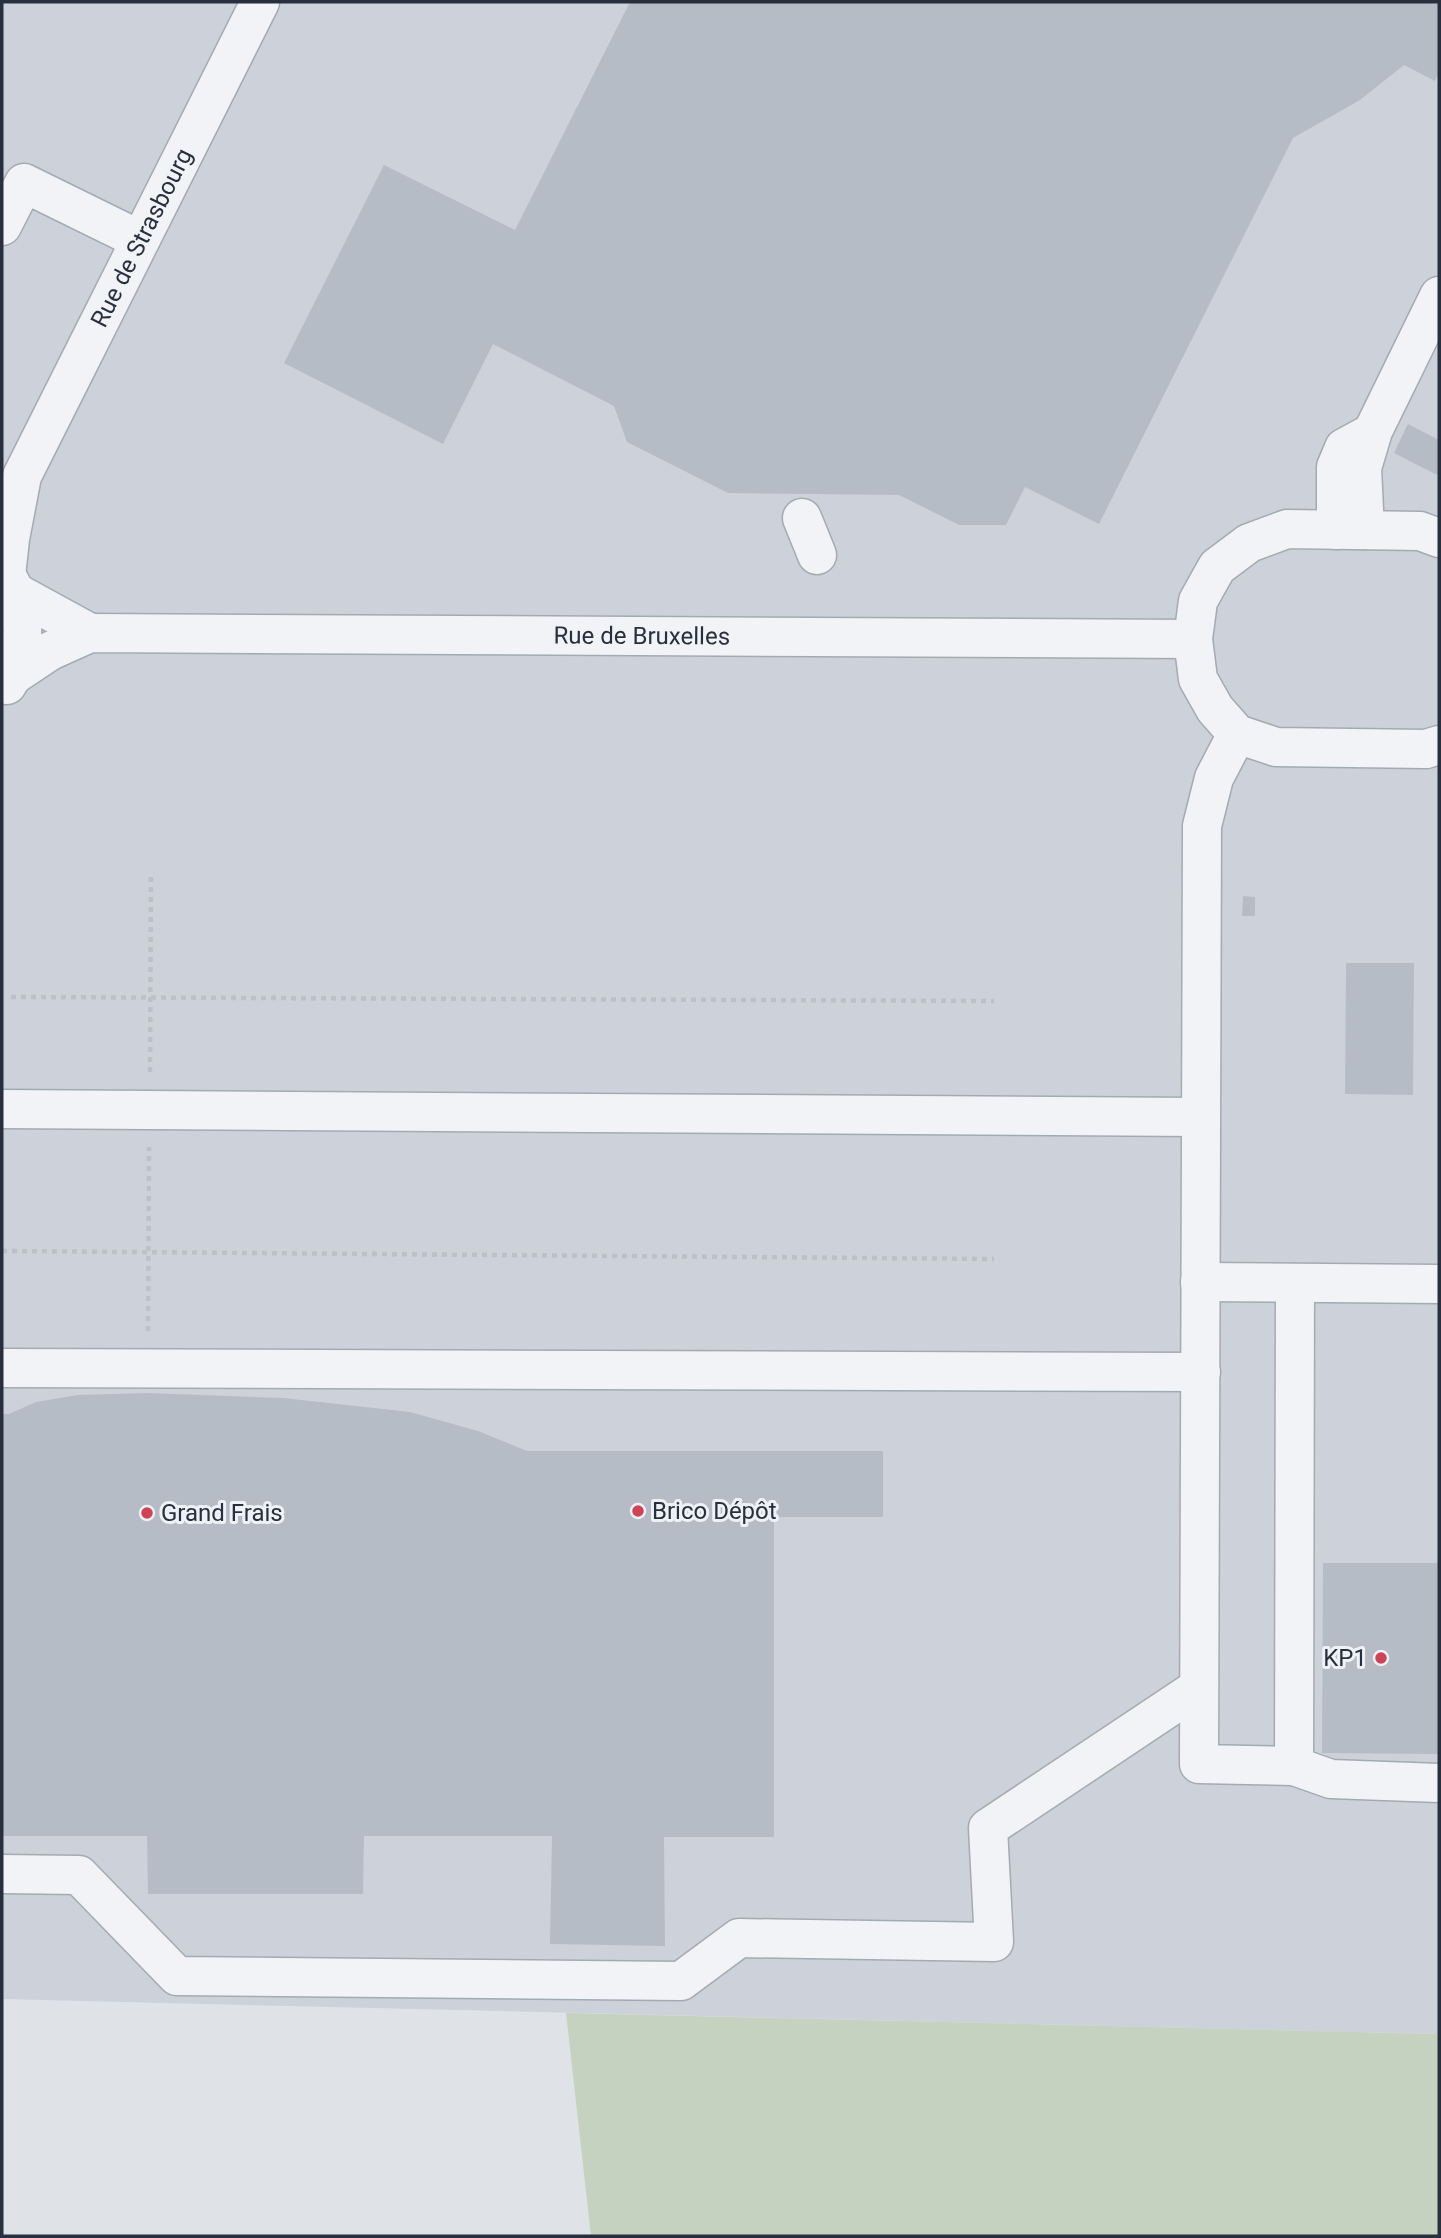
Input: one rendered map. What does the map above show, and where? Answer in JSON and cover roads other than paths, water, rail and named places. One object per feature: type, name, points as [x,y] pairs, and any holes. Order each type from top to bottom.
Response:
[{"type":"street","name":"Rue de Strasbourg","points":[[8,684],[22,647],[22,620],[8,580],[12,483],[140,240],[260,2]]},
{"type":"street","points":[[2,226],[24,183],[140,240]]},
{"type":"street","points":[[1351,530],[1362,468],[1373,431],[1439,296]]},
{"type":"street","points":[[802,518],[817,555]]},
{"type":"street","points":[[1439,538],[1420,531],[1287,529],[1249,543],[1217,567],[1198,601],[1193,639],[1198,679],[1215,709],[1237,734],[1276,747],[1426,750],[1439,745]]},
{"type":"street","name":"Rue de Bruxelles","points":[[8,580],[89,633]]},
{"type":"street","name":"Rue de Bruxelles","points":[[8,684],[50,651],[89,633],[1193,639]]},
{"type":"street","points":[[1237,734],[1214,778],[1202,826],[1199,1764],[1294,1766],[1331,1779],[1439,1783]]},
{"type":"street","points":[[2,1109],[1199,1117]]},
{"type":"street","points":[[1200,1282],[1439,1284]]},
{"type":"street","points":[[1294,1766],[1295,1283]]},
{"type":"street","points":[[2,1368],[1201,1372]]},
{"type":"street","points":[[2,1874],[79,1875],[177,1976],[681,1981],[739,1938],[994,1942],[988,1828],[1198,1688]]},
{"type":"place","name":"Brico Dépôt","points":[[638,1511]]},
{"type":"place","name":"Grand Frais","points":[[147,1513]]},
{"type":"place","name":"KP1","points":[[1381,1658]]}]
